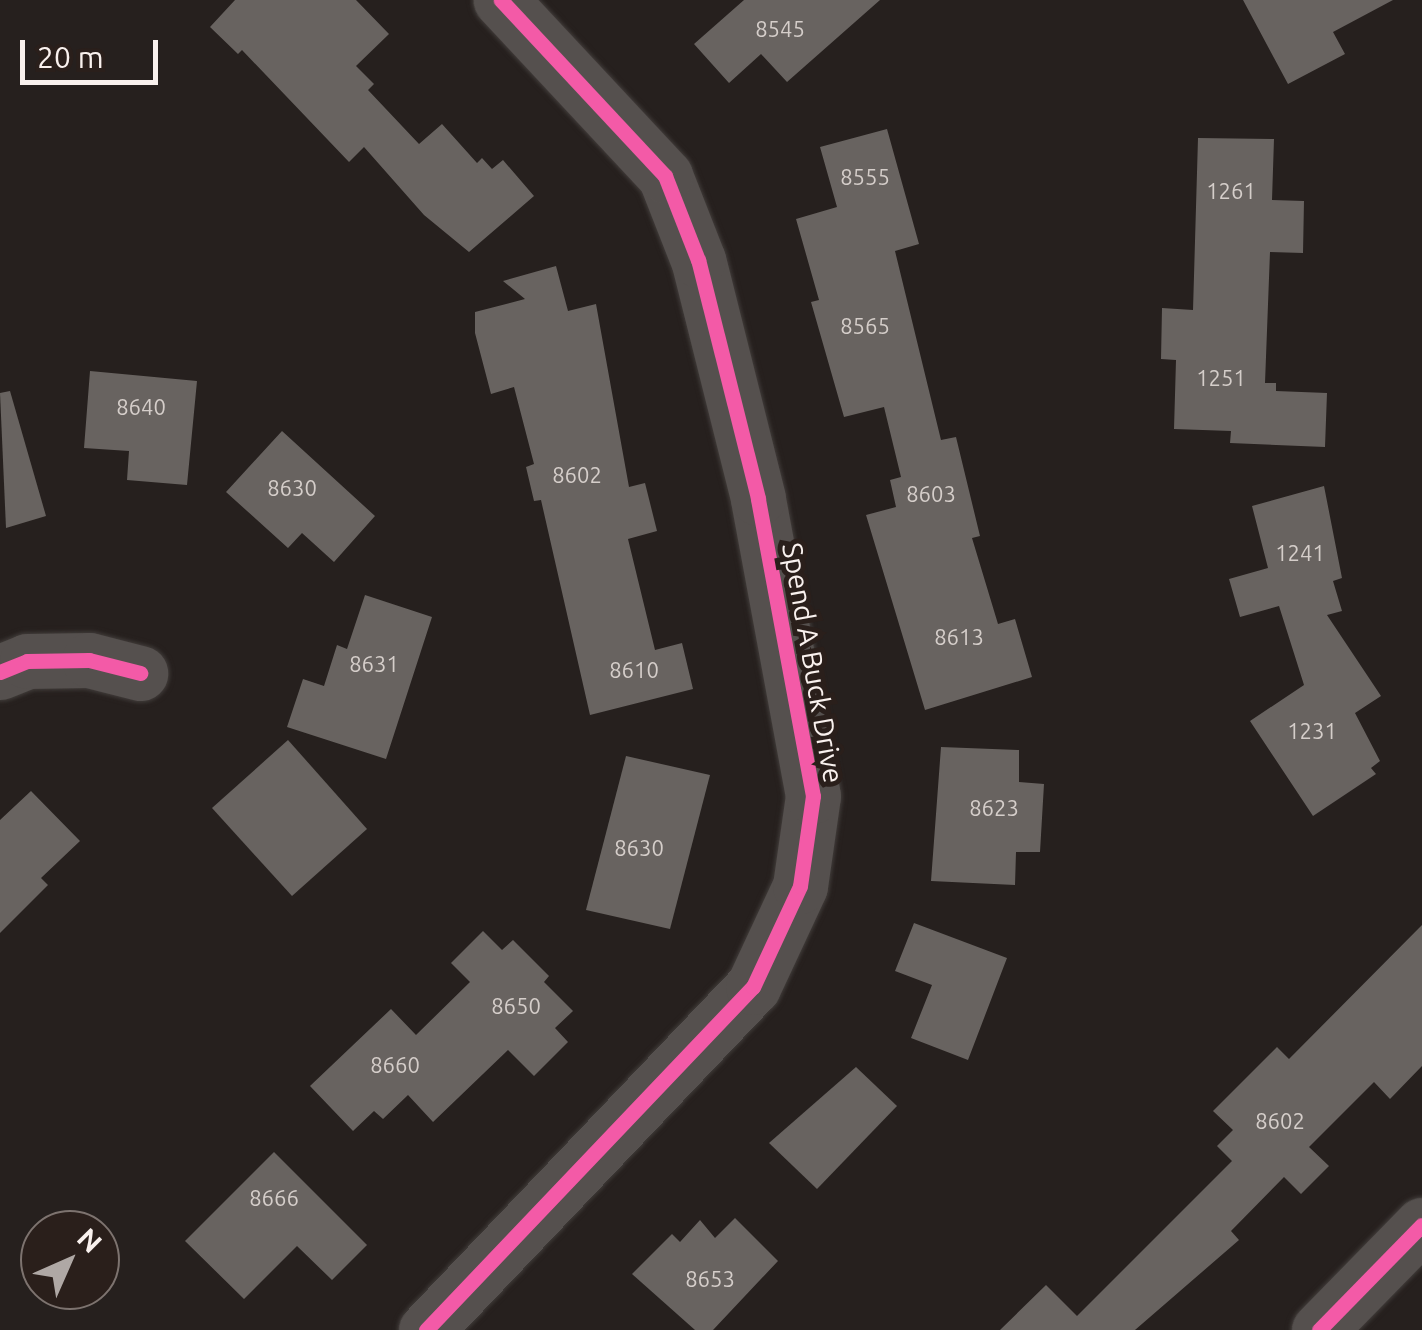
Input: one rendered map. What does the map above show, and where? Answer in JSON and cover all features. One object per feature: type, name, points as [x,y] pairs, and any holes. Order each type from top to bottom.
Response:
[{"type":"street","name":"Spend A Buck Drive","points":[[426,1330],[753,986],[800,886],[813,796],[758,498],[698,260],[665,176],[501,0]]},
{"type":"street","points":[[0,672],[28,661],[90,660],[140,673]]},
{"type":"street","points":[[1319,1330],[1422,1225]]},
{"type":"building","points":[[235,0],[356,0],[389,34],[356,66],[374,84],[368,90],[419,144],[442,124],[477,163],[482,158],[492,169],[503,160],[534,196],[469,252],[424,215],[364,147],[349,162],[242,50],[238,54],[210,27]]},
{"type":"building","points":[[744,0],[880,0],[787,82],[761,54],[729,83],[694,44]]},
{"type":"building","points":[[1243,0],[1393,0],[1333,32],[1345,54],[1288,84]]},
{"type":"building","points":[[887,129],[919,244],[895,251],[941,440],[956,437],[980,536],[972,538],[998,624],[1015,619],[1032,677],[925,710],[866,515],[896,507],[890,480],[901,477],[884,407],[844,417],[811,302],[819,300],[796,219],[837,207],[820,147]]},
{"type":"building","points":[[1198,138],[1274,139],[1272,200],[1304,201],[1303,253],[1270,252],[1265,383],[1276,383],[1276,391],[1327,393],[1325,447],[1230,443],[1231,431],[1174,429],[1176,360],[1161,359],[1162,308],[1193,310]]},
{"type":"building","points":[[556,266],[568,311],[596,304],[629,487],[645,483],[657,531],[628,539],[655,650],[682,643],[693,689],[590,715],[541,500],[534,501],[526,467],[534,464],[514,387],[491,394],[475,333],[475,312],[525,299],[503,281]]},
{"type":"building","points":[[90,371],[197,381],[187,485],[127,480],[129,451],[84,448]]},
{"type":"building","points":[[10,391],[46,516],[6,528],[0,393]]},
{"type":"building","points":[[282,431],[375,516],[334,562],[302,533],[288,548],[226,492]]},
{"type":"building","points":[[1324,486],[1342,578],[1333,581],[1342,611],[1327,615],[1381,696],[1355,713],[1380,761],[1371,768],[1376,774],[1313,816],[1250,721],[1304,685],[1279,606],[1240,617],[1229,579],[1268,568],[1252,506]]},
{"type":"building","points":[[365,595],[432,617],[386,759],[287,727],[303,679],[324,686],[337,645],[347,649]]},
{"type":"building","points":[[288,740],[367,829],[292,896],[212,808]]},
{"type":"building","points":[[941,747],[1019,750],[1019,782],[1044,784],[1040,852],[1016,852],[1015,885],[931,881]]},
{"type":"building","points":[[626,756],[710,775],[670,929],[586,910]]},
{"type":"building","points":[[31,791],[80,841],[41,878],[48,885],[0,933],[0,820]]},
{"type":"building","points":[[914,923],[1007,958],[968,1060],[911,1038],[932,985],[895,971]]},
{"type":"building","points":[[1422,925],[1422,1066],[1390,1099],[1374,1082],[1309,1147],[1329,1166],[1301,1194],[1284,1177],[1231,1231],[1239,1240],[1135,1330],[1000,1330],[1046,1285],[1077,1316],[1232,1161],[1217,1146],[1233,1130],[1213,1111],[1277,1047],[1289,1059]]},
{"type":"building","points":[[483,931],[502,950],[513,940],[549,976],[544,982],[573,1011],[555,1028],[568,1042],[534,1076],[508,1050],[433,1122],[408,1095],[383,1119],[374,1111],[353,1131],[310,1086],[391,1009],[416,1035],[470,982],[451,963]]},
{"type":"building","points":[[856,1067],[897,1106],[817,1189],[769,1143]]},
{"type":"building","points":[[274,1152],[367,1245],[332,1280],[297,1246],[244,1299],[185,1241]]},
{"type":"building","points":[[735,1218],[778,1261],[713,1330],[695,1330],[632,1274],[672,1234],[680,1242],[700,1220],[715,1238]]},
{"type":"cycle path","points":[[426,1330],[753,987],[800,886],[813,796],[758,498],[698,260],[665,176],[501,0]]},
{"type":"cycle path","points":[[0,672],[27,661],[89,660],[140,673]]},
{"type":"cycle path","points":[[1319,1330],[1422,1225]]}]
